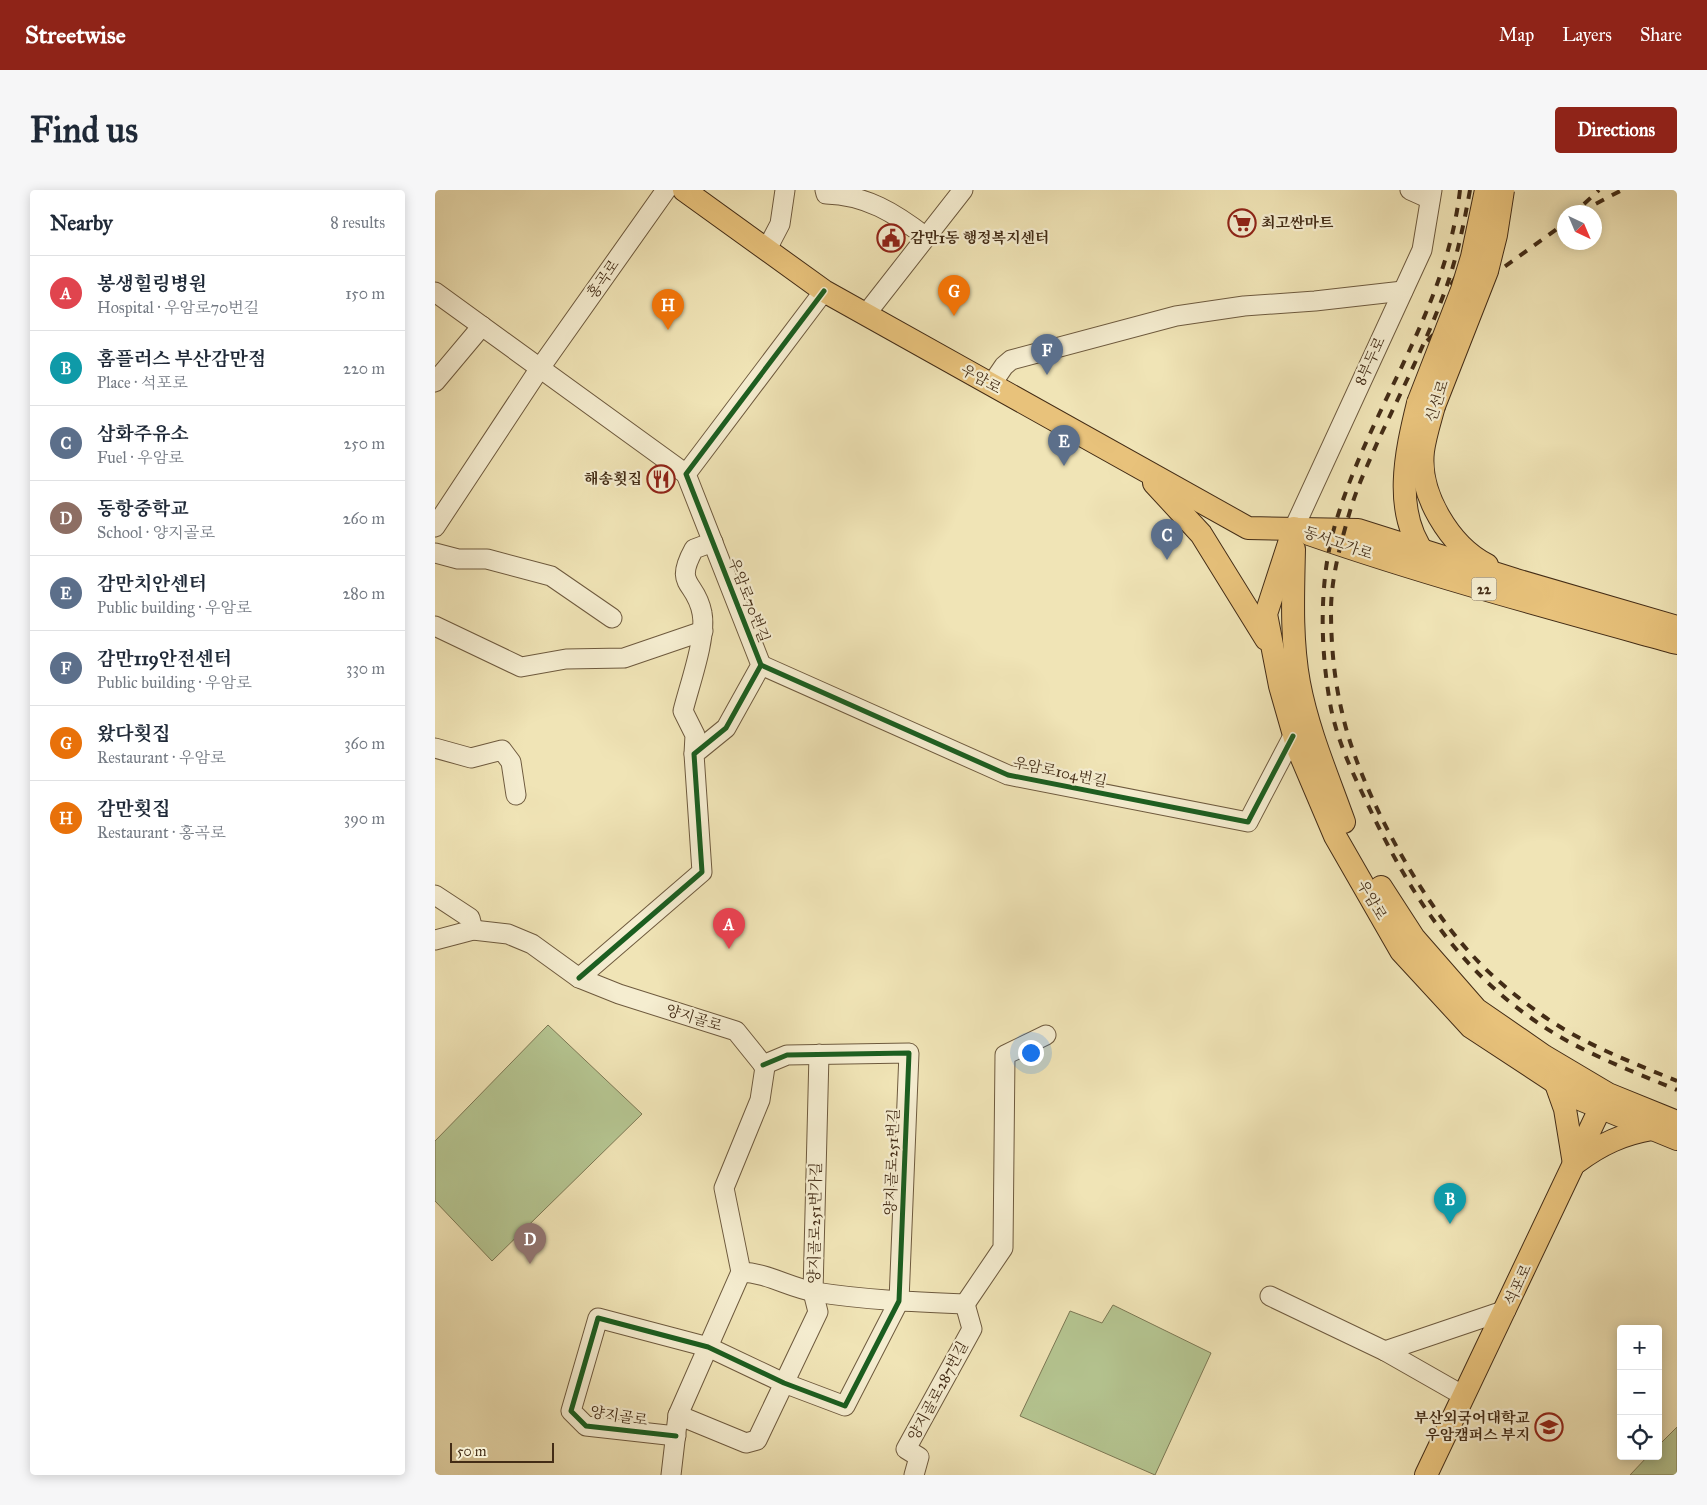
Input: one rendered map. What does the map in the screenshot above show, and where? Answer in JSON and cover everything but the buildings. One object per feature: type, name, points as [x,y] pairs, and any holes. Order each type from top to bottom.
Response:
[{"type":"main road","name":"우암로","points":[[684,190],[824,291],[1141,470],[1248,528],[1294,528]]},
{"type":"main road","name":"신선로","points":[[1486,190],[1465,282],[1426,404],[1423,452],[1424,473],[1439,516],[1459,544],[1477,560],[1516,580]]},
{"type":"main road","name":"신선로","points":[[1444,577],[1420,548],[1413,532],[1407,511],[1405,454],[1487,271],[1496,235],[1503,190]]},
{"type":"main road","points":[[1141,470],[1201,534],[1271,647]]},
{"type":"main road","name":"우암로","points":[[1294,528],[1266,614],[1271,647],[1293,736],[1335,836],[1401,950],[1471,1028],[1555,1080],[1582,1100],[1604,1101],[1677,1122]]},
{"type":"main road","name":"우암로","points":[[1294,528],[1293,638],[1299,684],[1313,736],[1344,822],[1383,890],[1414,938],[1476,1009],[1544,1056],[1604,1101],[1652,1129],[1677,1139]]},
{"type":"main road","name":"동서고가로","points":[[1294,528],[1358,530],[1420,548],[1516,580],[1677,626]]},
{"type":"main road","name":"동서고가로","points":[[1294,528],[1344,547],[1677,643]]},
{"type":"main road","points":[[1555,1080],[1565,1109],[1574,1164],[1603,1143],[1631,1133],[1652,1129]]},
{"type":"main road","name":"석포로","points":[[1426,1475],[1604,1101]]},
{"type":"street","name":"홍곡로","points":[[435,527],[540,368],[665,190]]},
{"type":"street","points":[[767,249],[780,224],[785,190]]},
{"type":"street","points":[[825,190],[826,194],[845,194],[885,208],[926,237]]},
{"type":"street","points":[[866,314],[963,190]]},
{"type":"street","points":[[1410,190],[1431,195]]},
{"type":"street","name":"8부두로","points":[[1294,528],[1421,250],[1431,195]]},
{"type":"street","points":[[435,292],[686,474],[824,291]]},
{"type":"street","points":[[991,385],[1004,366],[1011,360],[1176,316],[1244,306],[1315,302],[1403,291]]},
{"type":"street","points":[[435,382],[482,326]]},
{"type":"street","name":"우암로70번길","points":[[686,474],[761,665],[726,728],[695,754]]},
{"type":"street","points":[[579,978],[702,872],[695,735],[683,711],[703,631],[702,612],[685,579],[685,566],[694,549],[713,542]]},
{"type":"street","points":[[435,553],[458,559],[487,559],[551,576],[612,618]]},
{"type":"street","points":[[435,626],[521,666],[565,658],[624,658],[703,631]]},
{"type":"street","name":"우암로104번길","points":[[761,665],[1008,775],[1248,822],[1293,736]]},
{"type":"street","points":[[435,748],[471,758],[502,750],[511,762],[516,795]]},
{"type":"street","points":[[435,895],[470,918],[473,930]]},
{"type":"street","name":"양지골로","points":[[435,940],[473,930],[508,934],[532,944],[579,978],[619,994],[736,1031],[763,1065]]},
{"type":"street","points":[[741,1272],[756,1272],[813,1292],[899,1301],[965,1304],[1003,1248],[1005,1055],[1046,1035]]},
{"type":"street","name":"양지골로251번길","points":[[763,1065],[787,1055],[909,1053],[899,1301],[845,1406],[785,1383]]},
{"type":"street","name":"양지골로251번가길","points":[[678,1415],[746,1443],[757,1440],[819,1312],[813,1292],[819,1054]]},
{"type":"street","points":[[671,1475],[678,1415],[741,1272],[724,1188],[760,1100],[765,1067],[763,1065]]},
{"type":"street","points":[[1270,1296],[1385,1351],[1464,1396]]},
{"type":"street","name":"양지골로287번길","points":[[914,1475],[919,1457],[907,1449],[972,1329],[965,1304]]},
{"type":"street","points":[[1385,1351],[1506,1310]]},
{"type":"street","name":"양지골로","points":[[676,1436],[586,1426],[571,1412],[598,1318],[708,1347]]},
{"type":"street","points":[[708,1347],[785,1383]]},
{"type":"green space","points":[[548,1025],[642,1114],[492,1261],[435,1201],[435,1141]]},
{"type":"green space","points":[[1113,1305],[1211,1353],[1155,1475],[1020,1416],[1070,1311],[1102,1323]]},
{"type":"green space","points":[[1677,1427],[1677,1475],[1630,1475],[1644,1460],[1662,1460],[1662,1442]]},
{"type":"railway","points":[[1460,190],[1452,235],[1439,278],[1405,360],[1367,441],[1335,525],[1326,568],[1323,614],[1324,659],[1333,716],[1340,742],[1383,836],[1416,895],[1456,949],[1503,997],[1565,1040],[1677,1090]]},
{"type":"railway","points":[[1470,190],[1458,248],[1445,290],[1426,339],[1359,484],[1340,548],[1331,598],[1332,649],[1339,700],[1350,742],[1362,774],[1394,841],[1432,905],[1473,956],[1506,987],[1533,1008],[1574,1035],[1608,1052],[1677,1081]]},
{"type":"railway","points":[[1451,285],[1507,190]]},
{"type":"railway","points":[[1584,204],[1599,190]]},
{"type":"railway","points":[[1593,205],[1622,190]]},
{"type":"railway","points":[[1427,341],[1496,273],[1557,229]]},
{"type":"cycle path","points":[[579,978],[702,872],[694,754],[726,728],[761,665],[686,474],[824,291]]},
{"type":"cycle path","points":[[761,665],[1008,775],[1248,822],[1293,736]]},
{"type":"cycle path","points":[[676,1436],[586,1426],[571,1411],[598,1318],[708,1347],[784,1383],[845,1406],[899,1301],[909,1053],[787,1055],[763,1065]]},
{"type":"place","name":"최고싼마트","points":[[1242,223]]},
{"type":"place","name":"감만1동 행정복지센터","points":[[891,238]]},
{"type":"place","name":"왔다횟집","points":[[954,316]]},
{"type":"place","name":"감만횟집","points":[[668,330]]},
{"type":"place","name":"감만119안전센터","points":[[1047,375]]},
{"type":"place","name":"감만치안센터","points":[[1064,466]]},
{"type":"place","name":"해송횟집","points":[[661,479]]},
{"type":"place","name":"삼화주유소","points":[[1167,560]]},
{"type":"place","name":"봉생힐링병원","points":[[729,949]]},
{"type":"place","name":"홈플러스 부산감만점","points":[[1450,1224]]},
{"type":"place","name":"동항중학교","points":[[530,1264]]},
{"type":"place","name":"부산외국어대학교 우암캠퍼스 부지","points":[[1549,1427]]}]
